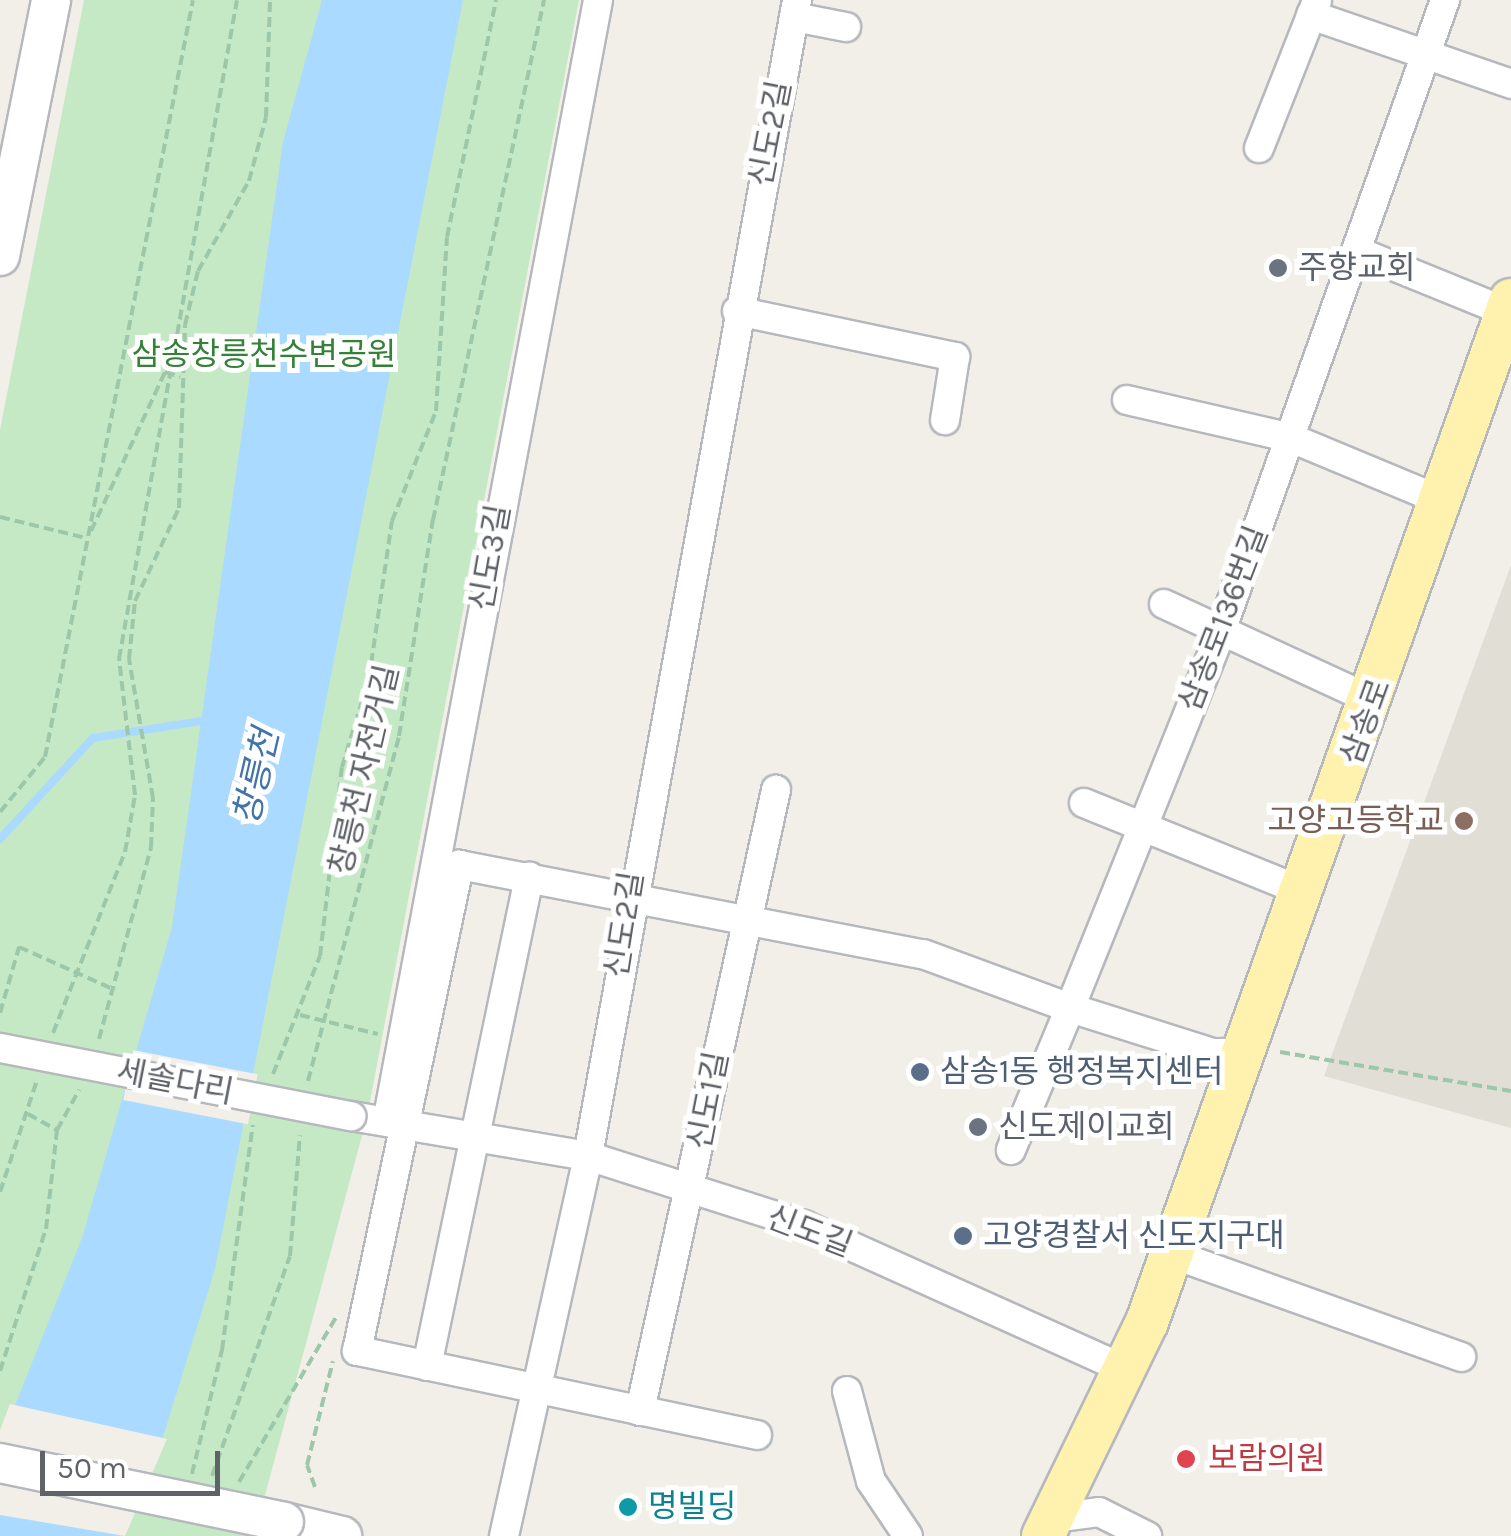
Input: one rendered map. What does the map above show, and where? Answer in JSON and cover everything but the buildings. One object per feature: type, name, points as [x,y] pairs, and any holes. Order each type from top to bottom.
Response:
[{"type":"main road","points":[[0,256],[50,0]]},
{"type":"main road","name":"삼송로","points":[[1038,1530],[1126,1370],[1172,1254],[1374,701],[1509,306]]},
{"type":"main road","points":[[0,1463],[342,1536]]},
{"type":"street","name":"신도3길","points":[[399,1119],[403,1035],[598,0]]},
{"type":"street","name":"삼송로136번길","points":[[1011,1150],[1220,634],[1360,252],[1445,0]]},
{"type":"street","name":"신도2길","points":[[504,1536],[531,1389],[588,1156],[628,902],[795,8],[846,26]]},
{"type":"street","points":[[1258,148],[1314,8],[1511,84]]},
{"type":"street","points":[[1360,252],[1509,306]]},
{"type":"street","points":[[737,311],[955,357],[945,420]]},
{"type":"street","points":[[1126,400],[1291,438],[1442,501]]},
{"type":"street","points":[[1164,604],[1220,634],[1374,701]]},
{"type":"street","name":"신도1길","points":[[640,1411],[776,790]]},
{"type":"street","points":[[1084,803],[1144,823],[1304,892]]},
{"type":"street","name":"신도3길","points":[[427,1366],[358,1351],[399,1119],[459,865],[529,877]]},
{"type":"street","points":[[757,1435],[427,1366],[479,1136],[529,877],[628,902],[924,954],[1070,1008],[1213,1052],[1246,1052]]},
{"type":"street","name":"세솔다리","points":[[0,1048],[351,1116]]},
{"type":"street","name":"신도길","points":[[351,1116],[399,1119],[588,1156],[690,1193],[804,1225],[1126,1370]]},
{"type":"street","points":[[1172,1254],[1462,1357]]},
{"type":"street","points":[[847,1392],[871,1480],[908,1536]]},
{"type":"street","points":[[1038,1530],[1100,1512],[1147,1536]]},
{"type":"path","points":[[0,812],[45,757],[193,0]]},
{"type":"path","points":[[46,1053],[125,852],[136,796],[118,658],[165,372],[237,0]]},
{"type":"path","points":[[153,798],[128,659],[134,601],[179,508],[180,377],[198,271],[249,180],[266,117],[270,0]]},
{"type":"path","points":[[271,1079],[320,956],[342,766],[369,678],[392,521],[436,411],[448,237],[496,0]]},
{"type":"path","name":"창릉천 자전거길","points":[[305,1092],[399,736],[433,520],[544,0]]},
{"type":"path","points":[[88,538],[165,372]]},
{"type":"path","points":[[165,372],[180,377]]},
{"type":"path","points":[[0,517],[88,538]]},
{"type":"path","points":[[0,1013],[19,948],[78,968],[115,990]]},
{"type":"path","points":[[298,1015],[403,1035]]},
{"type":"path","points":[[1246,1052],[1309,1051],[1511,1091]]},
{"type":"path","points":[[0,1192],[40,1070]]},
{"type":"path","points":[[188,1486],[222,1350],[257,1110]]},
{"type":"path","points":[[28,1114],[57,1130]]},
{"type":"path","points":[[209,1483],[290,1256],[301,1125]]},
{"type":"path","points":[[237,1486],[349,1298]]},
{"type":"shaded area","name":"고양고등학교","points":[[1511,565],[1511,1128],[1324,1076]]},
{"type":"green space","name":"삼송창릉천수변공원","points":[[84,0],[579,0],[367,1117],[254,1536],[0,1536],[0,430]]},
{"type":"water","name":"창릉천","points":[[322,0],[463,0],[215,1269],[149,1482],[119,1536],[0,1536],[0,1443],[82,1238],[172,927],[283,142]]},
{"type":"pier","points":[[133,1050],[258,1074],[248,1124],[123,1100]]},
{"type":"pier","points":[[10,1404],[167,1439],[125,1536],[0,1515],[0,1430]]},
{"type":"waterway","points":[[0,839],[93,738],[214,719]]},
{"type":"place","name":"주향교회","points":[[1278,268]]},
{"type":"place","name":"고양고등학교","points":[[1464,821]]},
{"type":"place","name":"삼송1동 행정복지센터","points":[[920,1072]]},
{"type":"place","name":"신도제이교회","points":[[978,1127]]},
{"type":"place","name":"고양경찰서 신도지구대","points":[[963,1236]]},
{"type":"place","name":"보람의원","points":[[1186,1459]]},
{"type":"place","name":"명빌딩","points":[[628,1507]]}]
